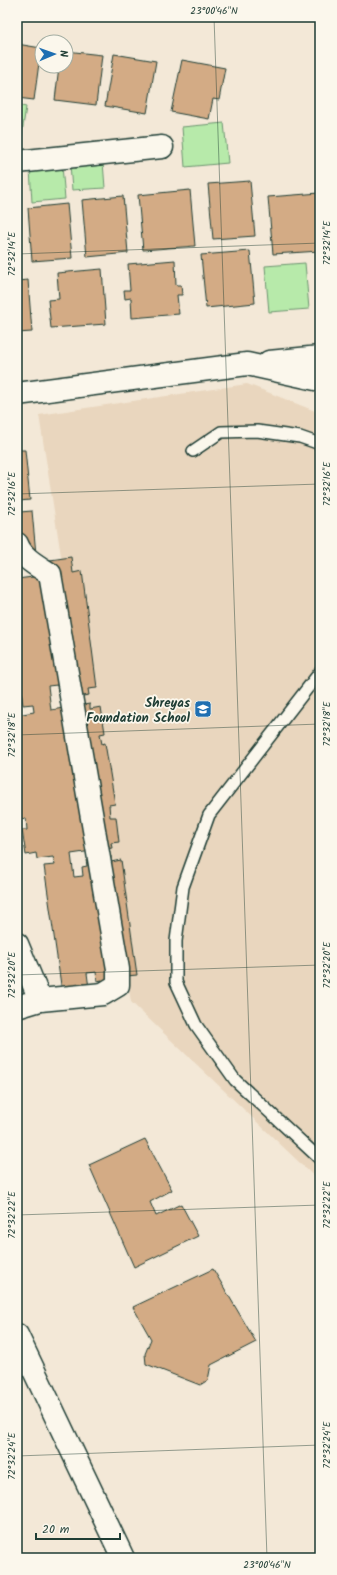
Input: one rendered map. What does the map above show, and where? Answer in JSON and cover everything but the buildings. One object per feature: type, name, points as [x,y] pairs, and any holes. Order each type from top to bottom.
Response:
[{"type":"street","points":[[17,162],[162,148]]},
{"type":"street","points":[[17,394],[247,364],[320,357]]},
{"type":"street","points":[[247,364],[320,380]]},
{"type":"street","points":[[17,544],[19,551],[50,574],[118,969],[118,986],[104,994],[40,1000],[17,1007]]},
{"type":"street","points":[[17,944],[40,1000]]},
{"type":"street","points":[[17,1335],[123,1558]]},
{"type":"lane","points":[[193,451],[221,432],[257,431],[300,437],[320,444]]},
{"type":"lane","points":[[320,672],[209,815],[183,887],[176,941],[176,982],[196,1025],[235,1080],[320,1159]]},
{"type":"shaded area","name":"Shreyas Foundation School","points":[[247,384],[320,413],[320,1182],[131,1002],[39,415]]},
{"type":"green space","points":[[17,105],[26,107],[21,140],[17,140]]},
{"type":"green space","points":[[224,123],[228,163],[185,167],[182,127]]},
{"type":"green space","points":[[103,162],[105,188],[72,190],[70,164]]},
{"type":"green space","points":[[62,166],[65,199],[32,202],[30,169]]},
{"type":"green space","points":[[305,263],[309,309],[269,312],[265,266]]},
{"type":"place","name":"Shreyas Foundation School","points":[[203,709]]}]
